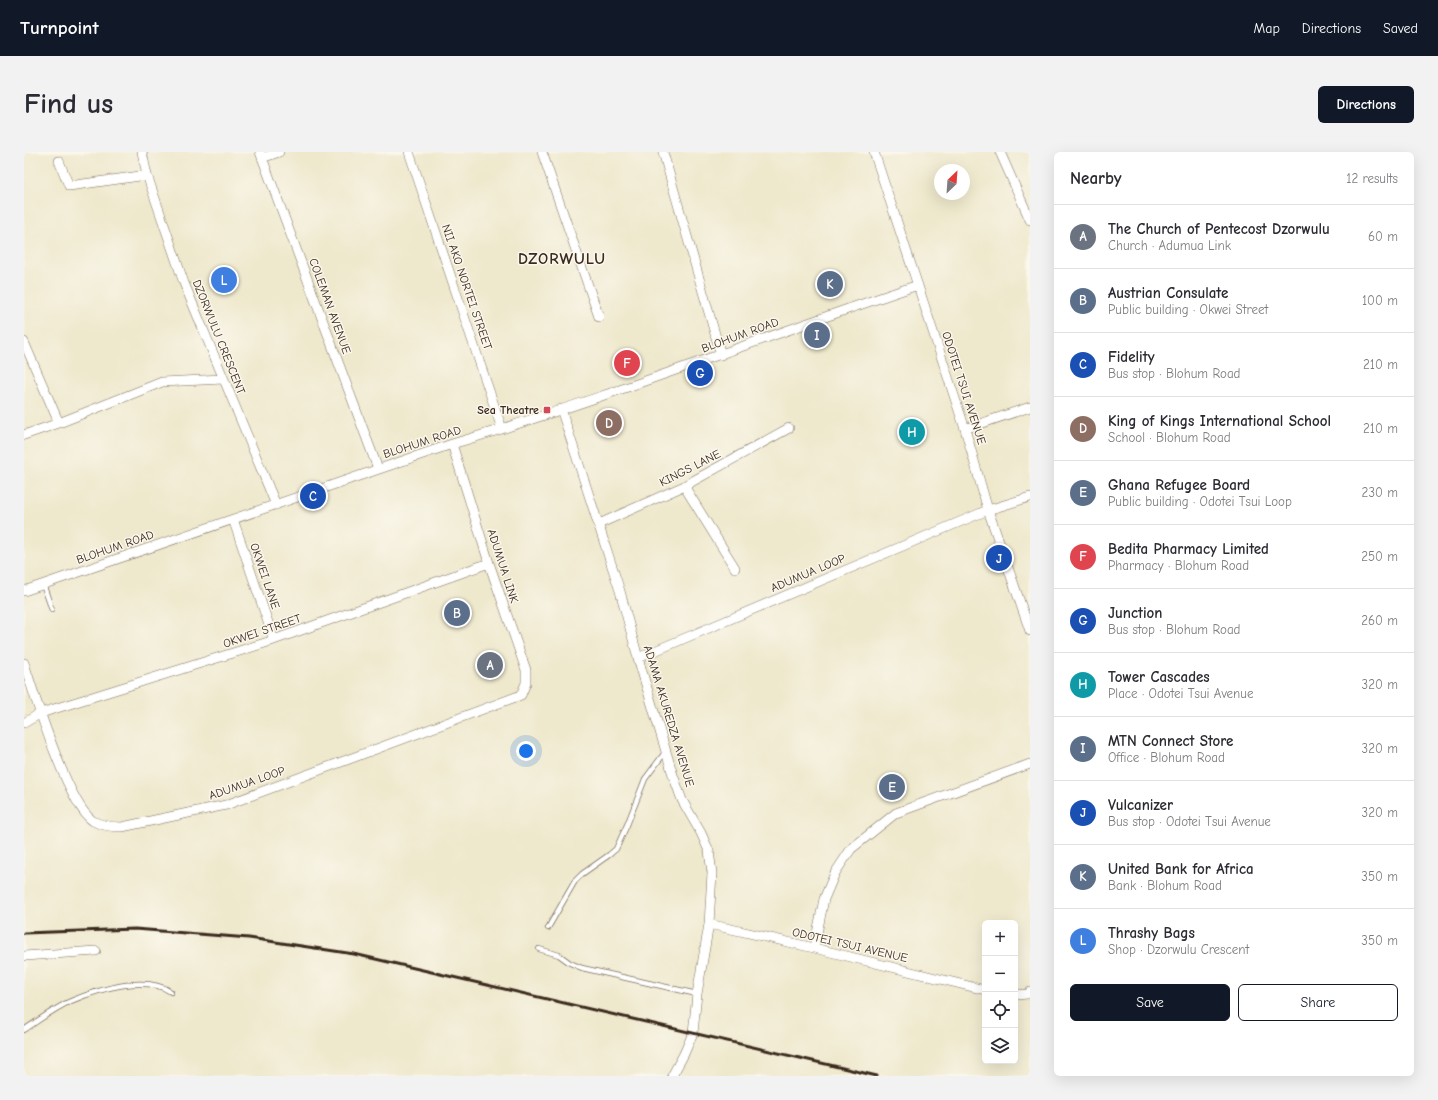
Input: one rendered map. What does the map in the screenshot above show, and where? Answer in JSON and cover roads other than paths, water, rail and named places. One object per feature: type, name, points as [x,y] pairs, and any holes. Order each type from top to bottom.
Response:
[{"type":"street","name":"DZORWULU CRESCENT","points":[[142,152],[147,175],[184,283],[276,504]]},
{"type":"street","points":[[261,155],[279,152]]},
{"type":"street","name":"NII AKO NORTEI STREET","points":[[409,152],[502,429]]},
{"type":"street","points":[[542,152],[599,317]]},
{"type":"street","points":[[663,152],[721,355]]},
{"type":"street","name":"ODOTEI TSUI AVENUE","points":[[874,152],[965,429],[988,510],[1030,631]]},
{"type":"street","points":[[1000,152],[1030,220]]},
{"type":"street","name":"COLEMAN AVENUE","points":[[261,155],[378,469]]},
{"type":"street","points":[[59,161],[69,186],[147,175]]},
{"type":"street","name":"BLOHUM ROAD","points":[[24,590],[233,520],[452,444],[502,429],[721,355],[918,285]]},
{"type":"street","points":[[24,342],[59,423]]},
{"type":"street","points":[[24,435],[59,423],[162,382],[223,379]]},
{"type":"street","points":[[965,429],[1030,407]]},
{"type":"street","name":"ADAMA AKUREDZA AVENUE","points":[[561,409],[620,591],[672,775],[682,800],[701,833],[709,851],[712,874],[710,924],[697,994],[692,1033],[684,1054],[672,1076]]},
{"type":"street","name":"KINGS LANE","points":[[599,524],[684,486],[789,428]]},
{"type":"street","name":"ADUMUA LINK","points":[[452,444],[489,563],[526,670],[526,683],[521,695]]},
{"type":"street","points":[[684,486],[735,568]]},
{"type":"street","name":"ADUMUA LOOP","points":[[638,658],[988,510],[1030,497]]},
{"type":"street","name":"OKWEI LANE","points":[[233,520],[274,640]]},
{"type":"street","name":"OKWEI STREET","points":[[24,723],[41,713],[274,640],[489,563]]},
{"type":"street","name":"ADUMUA LOOP","points":[[24,663],[41,713],[70,788],[83,810],[92,820],[109,827],[122,827],[226,805],[521,695]]},
{"type":"street","points":[[814,948],[824,900],[835,873],[851,848],[896,813],[1030,764]]},
{"type":"street","name":"ODOTEI TSUI AVENUE","points":[[710,924],[982,989]]},
{"type":"street","points":[[24,956],[96,952]]},
{"type":"street","points":[[1018,996],[1028,994],[1030,992]]},
{"type":"lane","points":[[43,584],[52,610]]},
{"type":"lane","points":[[548,928],[575,881],[616,848],[627,825],[645,779],[666,752]]},
{"type":"lane","points":[[539,950],[559,955],[570,963],[582,968],[697,994]]},
{"type":"lane","points":[[24,1030],[70,1002],[109,988],[146,984],[156,985],[171,992]]},
{"type":"railway","points":[[24,933],[135,929],[249,938],[354,954],[877,1076]]},
{"type":"place","name":"Thrashy Bags","points":[[224,280]]},
{"type":"place","name":"United Bank for Africa","points":[[830,284]]},
{"type":"place","name":"MTN Connect Store","points":[[817,335]]},
{"type":"place","name":"Bedita Pharmacy Limited","points":[[627,363]]},
{"type":"place","name":"Junction","points":[[700,373]]},
{"type":"place","name":"Sea Theatre","points":[[547,410]]},
{"type":"place","name":"King of Kings International School","points":[[609,423]]},
{"type":"place","name":"Tower Cascades","points":[[912,432]]},
{"type":"place","name":"Fidelity","points":[[313,496]]},
{"type":"place","name":"Vulcanizer","points":[[999,558]]},
{"type":"place","name":"Austrian Consulate","points":[[457,613]]},
{"type":"place","name":"The Church of Pentecost Dzorwulu","points":[[490,665]]},
{"type":"place","name":"Ghana Refugee Board","points":[[892,787]]},
{"type":"district","name":"DZORWULU","points":[[562,259]]}]
